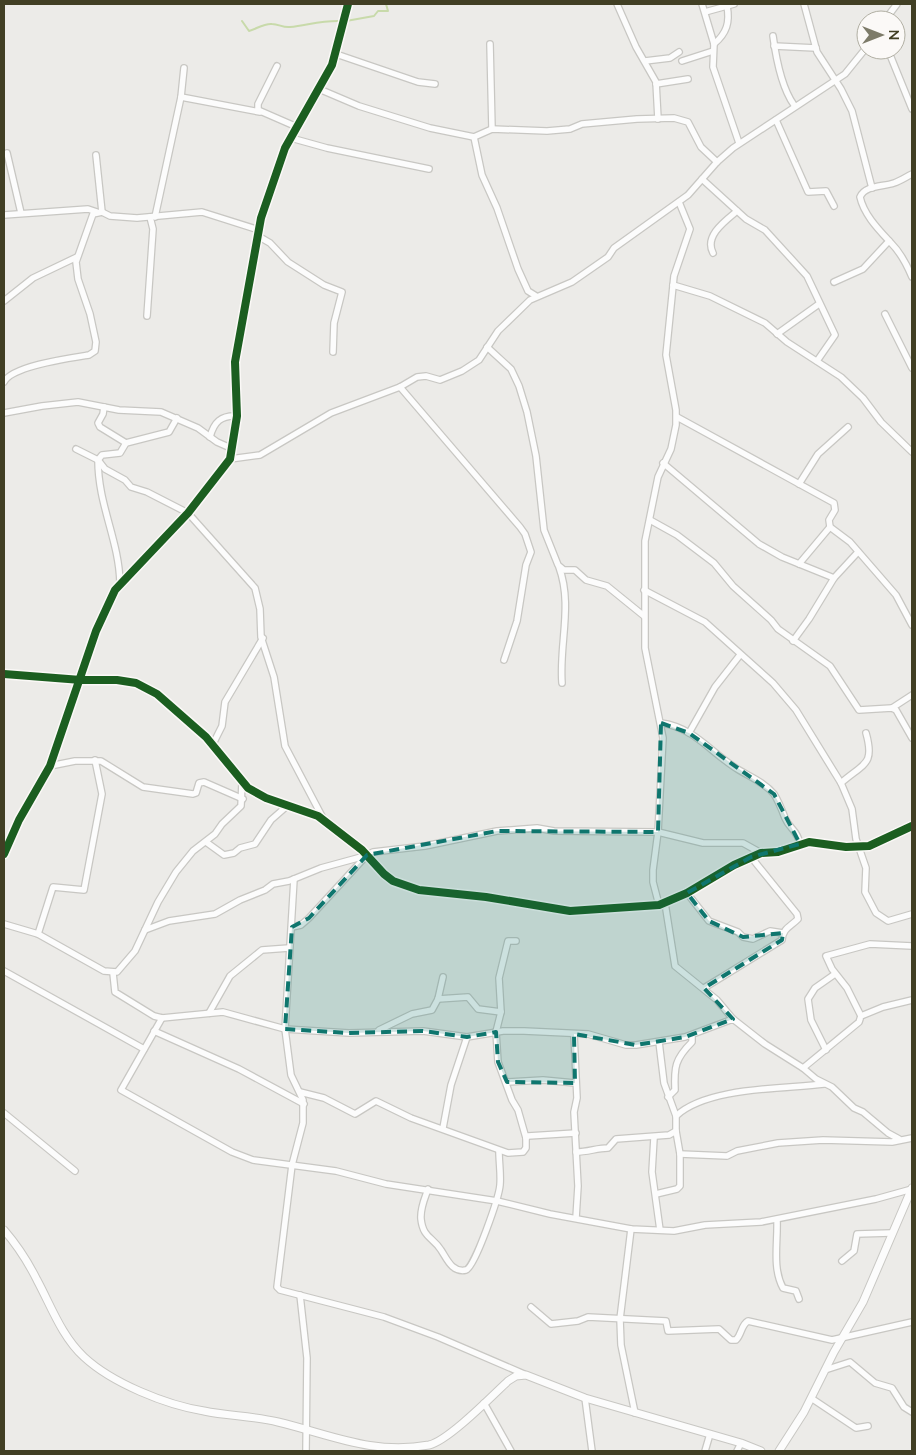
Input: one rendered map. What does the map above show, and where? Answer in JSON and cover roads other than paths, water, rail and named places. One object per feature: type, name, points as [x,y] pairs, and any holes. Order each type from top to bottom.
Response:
[{"type":"street","points":[[4,854],[15,828],[50,766],[102,616],[120,583],[188,513],[230,459],[237,416],[235,362],[258,233],[272,182],[290,138],[319,89],[336,54],[348,4]]},
{"type":"street","points":[[617,4],[636,47],[656,84],[658,119]]},
{"type":"street","points":[[702,4],[714,44],[712,67],[739,143]]},
{"type":"street","points":[[705,12],[734,4]]},
{"type":"street","points":[[804,4],[816,48],[852,111],[872,188]]},
{"type":"street","points":[[714,44],[721,38],[730,21],[727,6]]},
{"type":"street","points":[[773,36],[787,91],[794,105]]},
{"type":"street","points":[[490,44],[492,129]]},
{"type":"street","points":[[774,46],[816,48]]},
{"type":"street","points":[[682,61],[712,51]]},
{"type":"street","points":[[645,61],[670,58],[679,52]]},
{"type":"street","points":[[336,54],[418,82],[435,84]]},
{"type":"street","points":[[230,459],[257,456],[331,413],[400,387],[421,376],[440,380],[462,371],[479,360],[498,331],[515,312],[536,296],[572,282],[608,257],[614,248],[688,196],[717,162],[739,143],[776,120],[794,105],[836,80],[856,60]]},
{"type":"street","points":[[892,60],[912,109]]},
{"type":"street","points":[[260,112],[258,104],[277,66]]},
{"type":"street","points":[[147,316],[153,217],[181,97],[184,68]]},
{"type":"street","points":[[656,84],[688,79]]},
{"type":"street","points":[[319,89],[359,106],[430,128],[474,137],[492,129],[547,131],[612,120],[674,118],[688,122],[702,146],[717,162]]},
{"type":"street","points":[[181,97],[260,112],[297,127]]},
{"type":"street","points":[[776,120],[808,192],[826,191],[834,206]]},
{"type":"street","points":[[474,137],[482,175],[497,208],[518,269],[528,290],[536,296]]},
{"type":"street","points":[[290,138],[327,148],[429,169]]},
{"type":"street","points":[[7,153],[22,213]]},
{"type":"street","points":[[96,154],[100,212]]},
{"type":"street","points":[[912,174],[894,183],[862,192],[860,200],[876,227],[906,264],[912,277]]},
{"type":"street","points":[[702,178],[746,219],[765,230],[807,276],[835,335],[817,361]]},
{"type":"street","points":[[679,202],[690,229],[673,286],[666,355],[677,417],[671,449],[663,463],[654,491],[645,541],[645,648],[663,738],[658,832],[653,882],[662,904],[675,966],[704,988],[732,1019],[824,1084],[832,1087],[854,1108],[863,1112],[895,1139],[903,1140]]},
{"type":"street","points":[[4,215],[88,209],[117,217],[153,217],[202,212],[258,233],[288,262],[324,285],[342,292],[334,323],[333,352]]},
{"type":"street","points":[[713,253],[710,246],[711,238],[721,225],[737,211]]},
{"type":"street","points":[[4,382],[8,376],[22,370],[88,355],[95,351],[96,342],[90,314],[76,271],[77,257],[91,217],[100,212]]},
{"type":"street","points":[[834,282],[863,269],[889,241]]},
{"type":"street","points":[[4,301],[33,278],[77,257]]},
{"type":"street","points":[[673,286],[724,302],[757,319],[841,377],[863,398],[881,422],[912,452]]},
{"type":"street","points":[[777,334],[819,304]]},
{"type":"street","points":[[885,314],[912,368]]},
{"type":"street","points":[[487,347],[511,368],[519,386],[527,412],[536,456],[544,530],[564,577],[565,600],[561,654],[562,683]]},
{"type":"street","points":[[400,387],[520,527],[529,544],[531,552],[526,565],[522,601],[504,660]]},
{"type":"street","points":[[4,413],[78,402],[143,413],[161,412],[177,418],[233,449]]},
{"type":"street","points":[[104,407],[103,414],[98,423],[100,427],[126,443]]},
{"type":"street","points":[[210,437],[213,424],[224,416],[237,416]]},
{"type":"street","points":[[677,417],[834,503],[835,510],[829,520],[830,528],[799,564]]},
{"type":"street","points":[[120,583],[116,545],[103,508],[98,460],[102,455],[120,453],[126,443],[169,432],[177,418]]},
{"type":"street","points":[[799,484],[818,454],[848,426]]},
{"type":"street","points":[[76,449],[98,460],[106,469],[125,480],[131,487],[148,492],[188,513],[254,588],[258,596],[261,636],[274,677],[287,754],[324,822]]},
{"type":"street","points":[[663,463],[750,537],[799,564],[834,578]]},
{"type":"street","points":[[650,520],[677,535],[714,563],[733,586],[793,641],[830,666],[859,710],[892,708],[912,695]]},
{"type":"street","points":[[830,528],[850,542],[896,595],[912,625]]},
{"type":"street","points":[[793,641],[834,578],[858,552]]},
{"type":"street","points":[[558,566],[564,570],[575,570],[586,580],[608,586],[644,616]]},
{"type":"street","points":[[644,590],[705,622],[773,683],[796,710],[841,784],[852,809],[858,847],[866,868],[865,892],[876,913],[888,921],[912,914]]},
{"type":"street","points":[[213,744],[222,726],[225,702],[263,638]]},
{"type":"street","points":[[689,733],[715,687],[740,655]]},
{"type":"street","points":[[4,674],[81,680],[117,680],[136,683],[166,700],[213,744],[242,782],[266,798],[311,813],[367,855],[378,869],[394,881],[419,890],[505,899],[570,911],[662,904],[687,893],[761,853],[778,852],[800,844],[816,843],[858,847],[880,842],[912,826]]},
{"type":"street","points":[[892,708],[896,710],[912,738]]},
{"type":"street","points":[[661,723],[673,725],[689,733],[770,790],[783,810],[789,825],[795,830],[800,844]]},
{"type":"street","points":[[841,784],[869,759],[871,750],[866,733]]},
{"type":"street","points":[[50,766],[75,761],[95,760],[107,764],[143,787],[193,794],[196,793],[199,784],[204,782],[243,799]]},
{"type":"street","points":[[38,934],[53,887],[84,890],[102,794],[95,760]]},
{"type":"street","points":[[113,974],[122,970],[127,964],[158,902],[176,872],[193,851],[206,842],[237,812],[243,799],[242,782]]},
{"type":"street","points":[[206,842],[224,855],[255,844],[271,820],[287,806]]},
{"type":"street","points":[[145,930],[169,921],[215,914],[240,900],[265,890],[273,884],[383,850],[418,847],[497,831],[537,828],[554,831],[658,832],[703,843],[743,843],[761,853]]},
{"type":"street","points":[[292,927],[301,925],[309,918],[367,855]]},
{"type":"street","points":[[704,988],[782,940],[783,933],[798,920],[797,914],[751,857]]},
{"type":"street","points":[[294,879],[285,1029],[291,1075],[304,1104],[303,1123],[292,1165],[276,1284],[280,1290],[384,1317],[438,1336],[526,1375],[585,1398],[741,1443],[761,1451]]},
{"type":"street","points":[[687,893],[709,921],[738,932],[743,937],[753,939],[770,931],[783,933]]},
{"type":"street","points":[[4,924],[38,934],[113,974]]},
{"type":"street","points":[[300,1092],[324,1098],[355,1114],[371,1102],[380,1102],[411,1118],[443,1128],[499,1151],[508,1153],[523,1152],[526,1148],[526,1138],[518,1110],[512,1100],[507,1082],[498,1062],[496,1032],[502,1012],[499,978],[503,955],[508,941],[516,941]]},
{"type":"street","points":[[803,1068],[859,1022],[860,1016],[847,988],[826,959],[826,956],[833,952],[870,944],[912,946]]},
{"type":"street","points":[[209,1013],[230,976],[262,950],[289,948]]},
{"type":"street","points":[[4,971],[144,1049]]},
{"type":"street","points":[[113,974],[116,992],[154,1016],[162,1018],[209,1013],[237,1015],[269,1026],[285,1029],[349,1033],[423,1031],[467,1037],[516,1030],[601,1036],[626,1045],[659,1042],[692,1035],[732,1019]]},
{"type":"street","points":[[826,1050],[811,1020],[808,999],[815,988],[836,974]]},
{"type":"street","points":[[378,1031],[412,1014],[432,1010],[438,999],[443,976]]},
{"type":"street","points":[[438,999],[468,997],[478,1009],[502,1012]]},
{"type":"street","points":[[860,1016],[883,1007],[912,1000]]},
{"type":"street","points":[[162,1018],[121,1090],[242,1157],[336,1171],[386,1184],[497,1201],[631,1229],[674,1231],[705,1225],[777,1220],[876,1199],[912,1189]]},
{"type":"street","points":[[154,1032],[239,1069],[304,1104]]},
{"type":"street","points":[[574,1034],[576,1218]]},
{"type":"street","points":[[668,1097],[675,1090],[674,1067],[683,1051],[692,1042],[692,1035]]},
{"type":"street","points":[[443,1128],[451,1085],[467,1037]]},
{"type":"street","points":[[656,1194],[677,1189],[680,1186],[680,1154],[676,1131],[676,1116],[668,1097],[659,1042]]},
{"type":"street","points":[[507,1082],[543,1080],[575,1083]]},
{"type":"street","points":[[676,1116],[693,1104],[722,1095],[776,1086],[790,1088],[824,1084]]},
{"type":"street","points":[[4,1113],[75,1171]]},
{"type":"street","points":[[576,1152],[590,1152],[597,1148],[608,1148],[616,1139],[654,1138],[669,1135],[676,1131]]},
{"type":"street","points":[[526,1138],[528,1136],[576,1133]]},
{"type":"street","points":[[654,1138],[652,1172],[660,1230]]},
{"type":"street","points":[[680,1154],[727,1156],[737,1150],[778,1143],[823,1140],[903,1140],[912,1138]]},
{"type":"street","points":[[428,1189],[421,1212],[424,1232],[440,1248],[448,1262],[462,1270],[470,1268],[479,1254],[485,1229],[497,1201],[500,1185],[499,1151]]},
{"type":"street","points":[[780,1451],[863,1302],[912,1189]]},
{"type":"street","points":[[777,1220],[776,1271],[783,1288],[796,1290],[799,1299]]},
{"type":"street","points":[[631,1229],[620,1319],[621,1345],[635,1412]]},
{"type":"street","points":[[4,1230],[30,1266],[69,1340],[78,1352],[94,1365],[152,1396],[187,1407],[217,1414],[263,1419],[376,1450],[428,1445],[444,1436],[508,1381],[516,1376],[526,1375]]},
{"type":"street","points":[[842,1261],[854,1251],[858,1234],[892,1233]]},
{"type":"street","points":[[300,1295],[307,1358],[306,1451]]},
{"type":"street","points":[[531,1306],[551,1324],[578,1321],[588,1317],[666,1321],[668,1331],[719,1329],[731,1340],[736,1340],[740,1336],[744,1324],[748,1321],[832,1340],[843,1339],[900,1323],[912,1322]]},
{"type":"street","points":[[825,1370],[850,1362],[875,1383],[892,1388],[904,1407],[912,1412]]},
{"type":"street","points":[[585,1398],[592,1451]]},
{"type":"street","points":[[811,1398],[856,1428],[868,1426]]},
{"type":"street","points":[[484,1403],[511,1451]]},
{"type":"street","points":[[705,1451],[710,1434]]},
{"type":"street","points":[[738,1451],[741,1443]]},
{"type":"waterway","points":[[346,21],[374,16],[378,11],[388,11],[386,4]]},
{"type":"waterway","points":[[242,21],[249,31],[269,24],[288,27],[341,21]]}]
